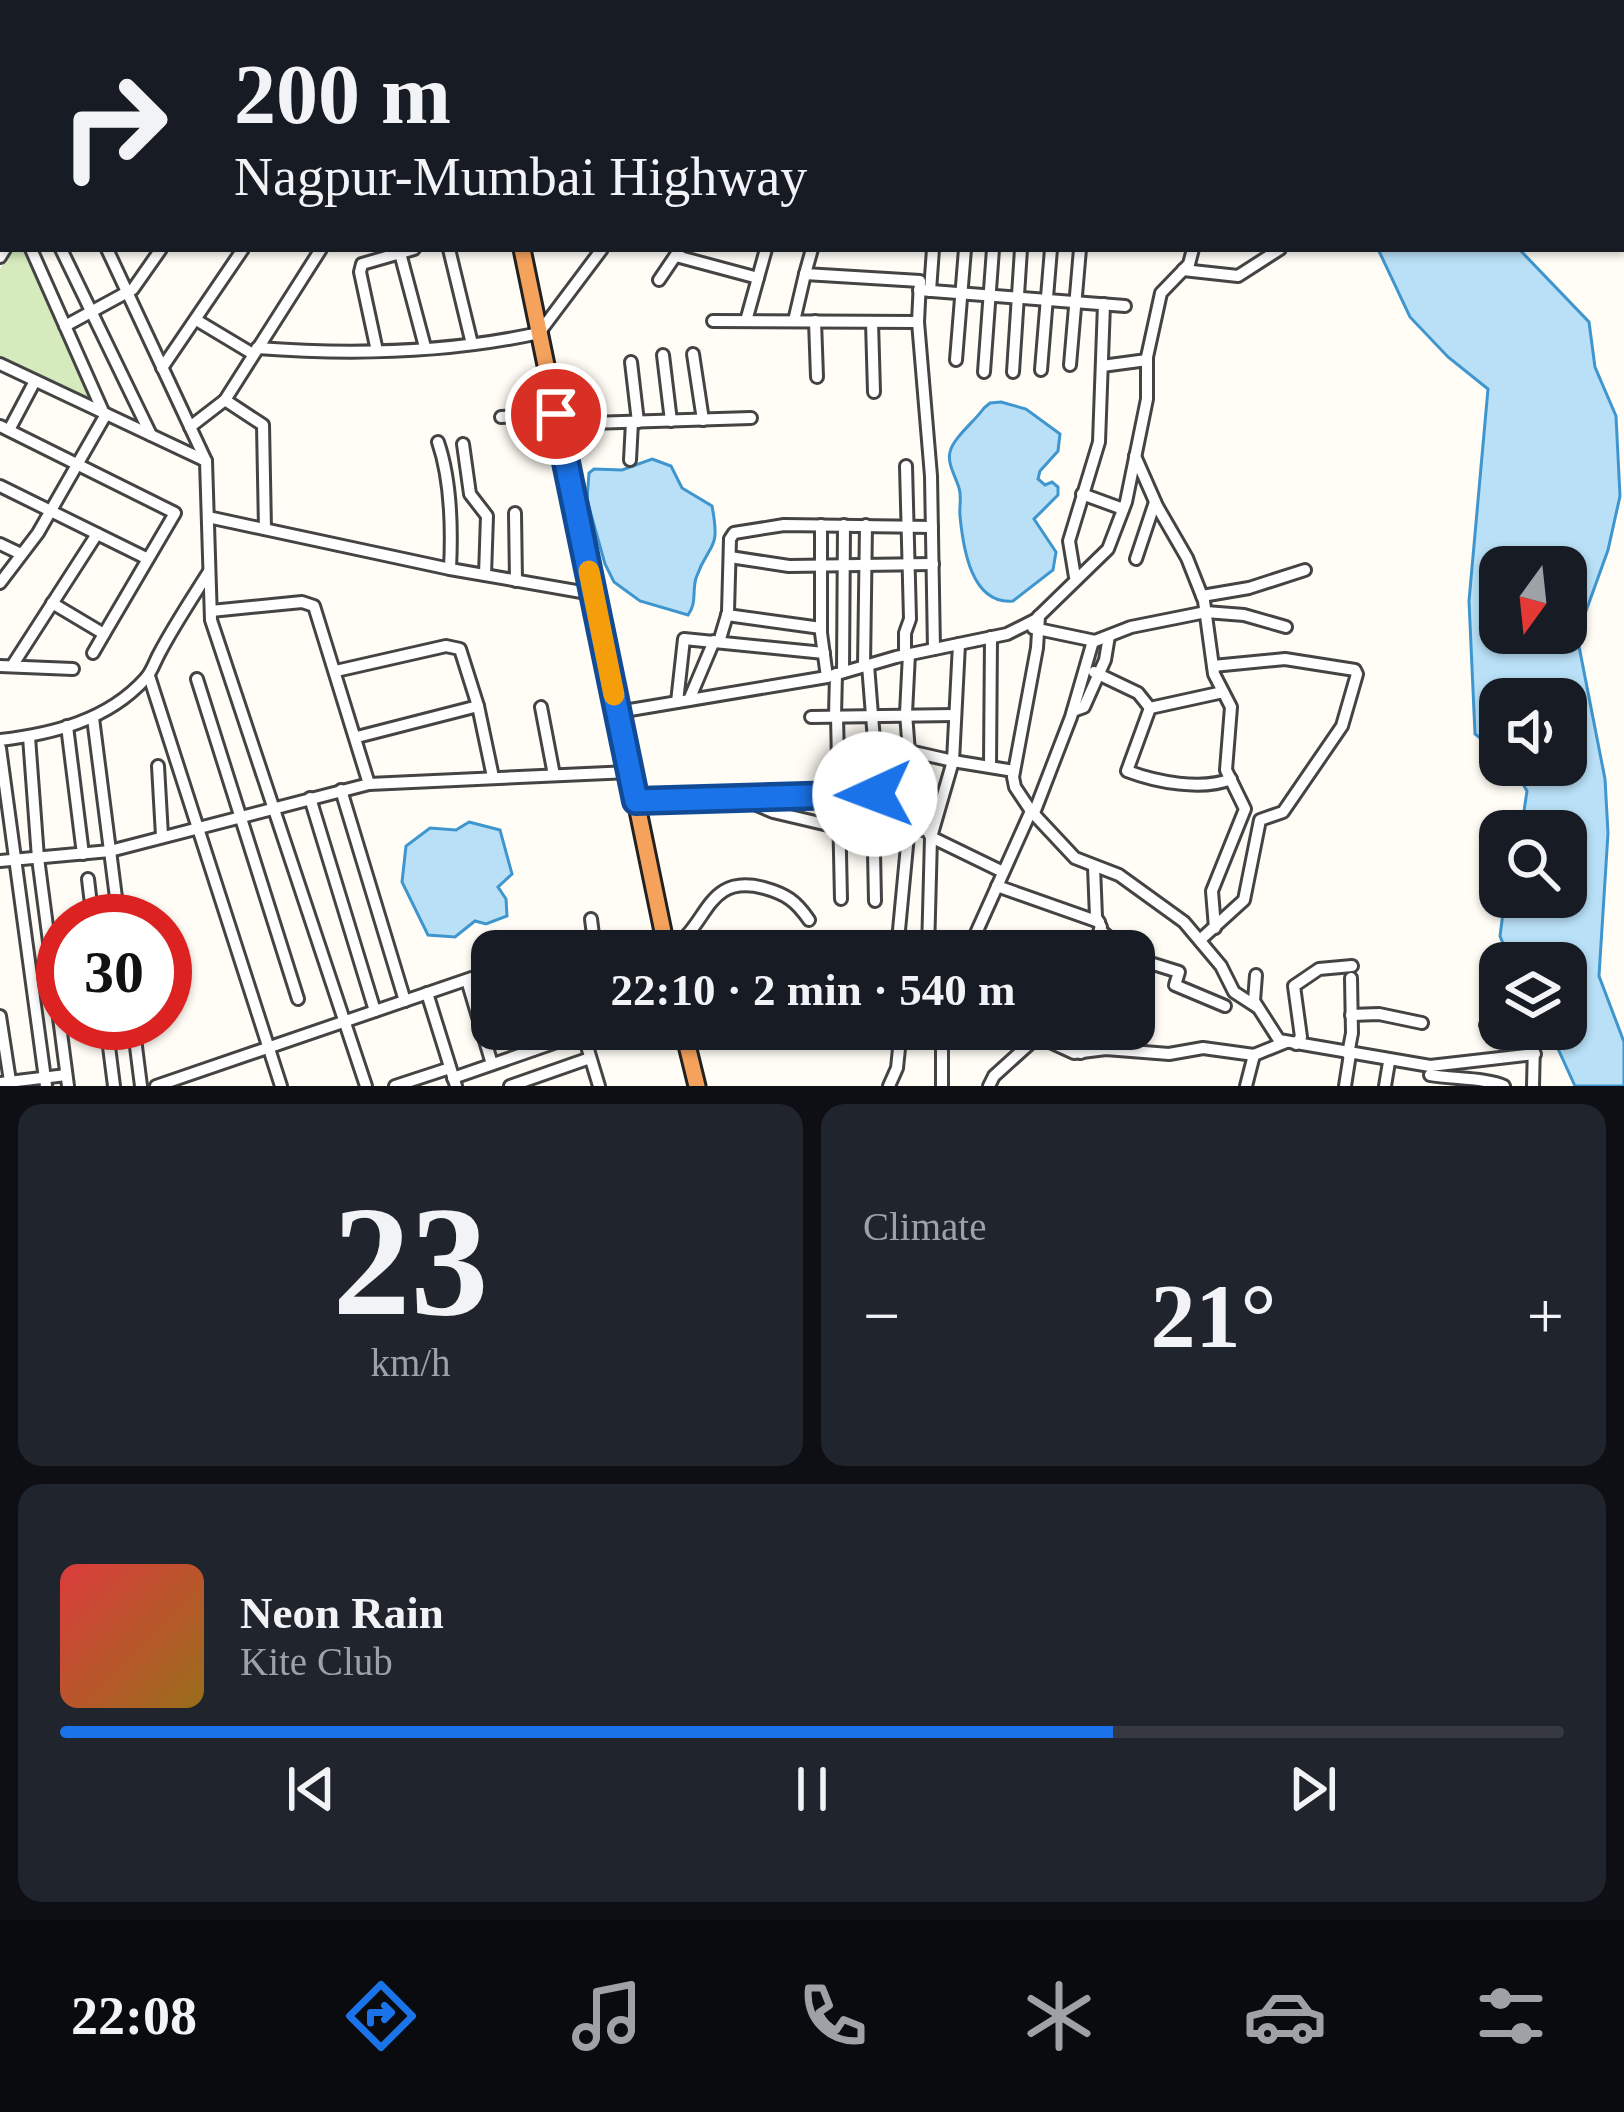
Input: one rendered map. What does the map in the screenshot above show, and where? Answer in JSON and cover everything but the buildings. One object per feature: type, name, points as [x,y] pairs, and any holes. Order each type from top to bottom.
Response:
[{"type":"highway","points":[[523,252],[663,930]]},
{"type":"highway","points":[[688,1050],[697,1086]]},
{"type":"street","points":[[32,252],[105,416]]},
{"type":"street","points":[[63,252],[152,436]]},
{"type":"street","points":[[108,252],[206,461],[211,611],[270,807],[366,1086]]},
{"type":"street","points":[[65,326],[128,293],[159,252]]},
{"type":"street","points":[[162,368],[241,252]]},
{"type":"street","points":[[190,427],[225,400],[320,252]]},
{"type":"street","points":[[377,351],[360,268],[364,262],[404,252]]},
{"type":"street","points":[[450,252],[472,344]]},
{"type":"street","points":[[586,252],[588,267]]},
{"type":"street","points":[[198,321],[255,351],[377,351],[539,333],[600,252]]},
{"type":"street","points":[[659,280],[678,252],[758,278]]},
{"type":"street","points":[[746,321],[765,252]]},
{"type":"street","points":[[794,320],[811,252]]},
{"type":"street","points":[[932,252],[918,322],[932,527],[934,649]]},
{"type":"street","points":[[956,360],[964,252]]},
{"type":"street","points":[[984,372],[993,252]]},
{"type":"street","points":[[1012,372],[1021,252]]},
{"type":"street","points":[[1041,370],[1052,252]]},
{"type":"street","points":[[1070,365],[1080,252]]},
{"type":"street","points":[[618,712],[836,675],[991,637],[1024,627],[1039,616],[1075,577],[1105,554],[1123,509],[1135,456],[1162,290],[1190,262],[1192,252]]},
{"type":"street","points":[[1183,270],[1238,276],[1275,252]]},
{"type":"street","points":[[400,253],[425,347]]},
{"type":"street","points":[[805,274],[920,281],[924,291]]},
{"type":"street","points":[[924,291],[1125,306]]},
{"type":"street","points":[[1075,577],[1069,542],[1099,442],[1104,304]]},
{"type":"street","points":[[713,321],[918,322]]},
{"type":"street","points":[[815,321],[817,377]]},
{"type":"street","points":[[872,322],[874,392]]},
{"type":"street","points":[[693,354],[703,420]]},
{"type":"street","points":[[663,356],[671,421]]},
{"type":"street","points":[[1102,366],[1147,360]]},
{"type":"street","points":[[630,460],[635,422],[632,362]]},
{"type":"street","points":[[0,364],[206,461]]},
{"type":"street","points":[[35,381],[4,428],[175,513],[93,653]]},
{"type":"street","points":[[225,400],[263,425],[265,530]]},
{"type":"street","points":[[0,583],[51,511],[105,416]]},
{"type":"street","points":[[502,417],[635,422],[751,418]]},
{"type":"street","points":[[437,442],[444,460],[452,535],[450,568]]},
{"type":"street","points":[[464,444],[469,491],[488,516],[485,575]]},
{"type":"street","points":[[1135,456],[1202,596],[1213,667],[1232,710],[1226,768],[1246,809],[1212,891],[1215,928]]},
{"type":"street","points":[[899,930],[912,793],[906,713],[905,633],[910,619],[907,466]]},
{"type":"street","points":[[0,485],[146,558]]},
{"type":"street","points":[[1082,494],[1123,509]]},
{"type":"street","points":[[1136,559],[1155,502]]},
{"type":"street","points":[[515,513],[516,581]]},
{"type":"street","points":[[208,517],[593,594]]},
{"type":"street","points":[[683,701],[727,615],[734,532],[779,525],[932,527]]},
{"type":"street","points":[[821,525],[821,628],[824,652],[836,675]]},
{"type":"street","points":[[842,899],[836,675],[844,525]]},
{"type":"street","points":[[866,525],[875,901]]},
{"type":"street","points":[[6,666],[97,534]]},
{"type":"street","points":[[0,544],[21,554]]},
{"type":"street","points":[[730,557],[789,566],[933,565]]},
{"type":"street","points":[[1202,596],[1249,588],[1305,569]]},
{"type":"street","points":[[46,1081],[7,861],[0,744],[93,718],[118,703],[149,676],[209,570]]},
{"type":"street","points":[[211,611],[311,602],[369,784]]},
{"type":"street","points":[[52,603],[104,634]]},
{"type":"street","points":[[1024,627],[1093,641],[1131,627],[1206,612],[1239,614],[1286,627]]},
{"type":"street","points":[[727,615],[821,628]]},
{"type":"street","points":[[1039,616],[1015,787],[1075,858],[1119,875],[1184,922],[1222,968],[1234,992],[1257,1007],[1274,1036],[1430,1076],[1504,1086]]},
{"type":"street","points":[[1073,711],[1084,707],[1109,636]]},
{"type":"street","points":[[990,766],[991,637]]},
{"type":"street","points":[[683,701],[682,641],[824,652]]},
{"type":"street","points":[[977,930],[1073,711],[1093,641]]},
{"type":"street","points":[[929,930],[931,837],[952,760],[958,644]]},
{"type":"street","points":[[336,671],[456,646],[463,652],[494,777]]},
{"type":"street","points":[[1200,940],[1244,900],[1260,820],[1283,812],[1342,726],[1357,674],[1285,659],[1213,667]]},
{"type":"street","points":[[6,666],[73,669]]},
{"type":"street","points":[[1085,668],[1138,693],[1150,708]]},
{"type":"street","points":[[149,676],[281,1086]]},
{"type":"street","points":[[197,679],[298,1000]]},
{"type":"street","points":[[1150,708],[1222,692]]},
{"type":"street","points":[[357,737],[478,706]]},
{"type":"street","points":[[541,707],[554,775]]},
{"type":"street","points":[[1150,708],[1129,773],[1197,783],[1220,784],[1231,779]]},
{"type":"street","points":[[812,717],[955,715]]},
{"type":"street","points":[[93,718],[116,894]]},
{"type":"street","points":[[67,726],[82,854]]},
{"type":"street","points":[[0,1016],[5,1082],[67,1081],[38,858],[29,736]]},
{"type":"street","points":[[839,755],[909,751],[1014,771]]},
{"type":"street","points":[[158,766],[162,836]]},
{"type":"street","points":[[7,861],[110,851],[369,784],[630,772]]},
{"type":"street","points":[[341,790],[405,1000]]},
{"type":"street","points":[[636,801],[912,793]]},
{"type":"street","points":[[310,797],[375,1011]]},
{"type":"street","points":[[740,798],[773,812],[841,828],[927,830],[931,837],[1003,872]]},
{"type":"street","points":[[1094,867],[1098,930]]},
{"type":"street","points":[[88,879],[90,894]]},
{"type":"street","points":[[692,930],[709,903],[733,886],[760,887],[790,898],[809,920]]},
{"type":"street","points":[[997,886],[1103,930]]},
{"type":"street","points":[[591,919],[592,930]]},
{"type":"street","points":[[1155,968],[1179,972],[1175,985],[1225,1006]]},
{"type":"street","points":[[1066,1050],[1169,1054],[1206,1048],[1254,1055],[1301,1037],[1294,986],[1318,969],[1352,972],[1345,1086]]},
{"type":"street","points":[[1256,975],[1257,1007]]},
{"type":"street","points":[[156,1086],[471,979]]},
{"type":"street","points":[[467,980],[492,1064]]},
{"type":"street","points":[[427,993],[453,1077]]},
{"type":"street","points":[[1351,1015],[1379,1014],[1422,1023]]},
{"type":"street","points":[[109,1050],[114,1086]]},
{"type":"street","points":[[136,1050],[141,1086]]},
{"type":"street","points":[[395,1086],[453,1077],[533,1050]]},
{"type":"street","points":[[589,1050],[599,1086]]},
{"type":"street","points":[[889,1086],[899,1050]]},
{"type":"street","points":[[942,1050],[942,1086]]},
{"type":"street","points":[[989,1086],[1021,1050]]},
{"type":"street","points":[[1533,1086],[1534,1050]]},
{"type":"street","points":[[1430,1076],[1534,1054]]},
{"type":"street","points":[[1246,1086],[1254,1055]]},
{"type":"street","points":[[510,1086],[590,1058]]},
{"type":"street","points":[[1384,1086],[1388,1062]]},
{"type":"green space","points":[[9,252],[29,252],[97,405],[0,361],[0,269]]},
{"type":"water","points":[[1379,252],[1522,252],[1589,322],[1595,367],[1616,416],[1620,496],[1608,550],[1587,608],[1587,546],[1479,546],[1479,654],[1581,654],[1585,678],[1479,678],[1479,737],[1475,734],[1469,601],[1488,389],[1448,357],[1410,317]]},
{"type":"water","points":[[1001,402],[1026,409],[1060,434],[1058,451],[1038,479],[1045,485],[1052,482],[1058,495],[1034,519],[1056,552],[1053,570],[1013,601],[987,594],[972,572],[961,529],[960,491],[949,457],[955,441],[984,408]]},
{"type":"water","points":[[652,459],[671,466],[682,488],[712,506],[714,540],[696,578],[688,615],[640,601],[614,582],[587,500],[589,473],[594,469],[622,470]]},
{"type":"water","points":[[1587,687],[1605,779],[1608,833],[1599,976],[1624,1042],[1624,1086],[1575,1086],[1559,1050],[1587,1050],[1587,942],[1502,942],[1500,936],[1502,918],[1587,918],[1587,810],[1524,810],[1524,786],[1587,786]]},
{"type":"water","points":[[469,822],[500,830],[512,874],[498,887],[506,899],[507,916],[486,924],[475,921],[455,937],[428,935],[402,882],[406,846],[430,828],[456,830]]},
{"type":"slow traffic","points":[[589,571],[614,695]]},
{"type":"route","points":[[556,414],[636,801],[875,794]]}]
